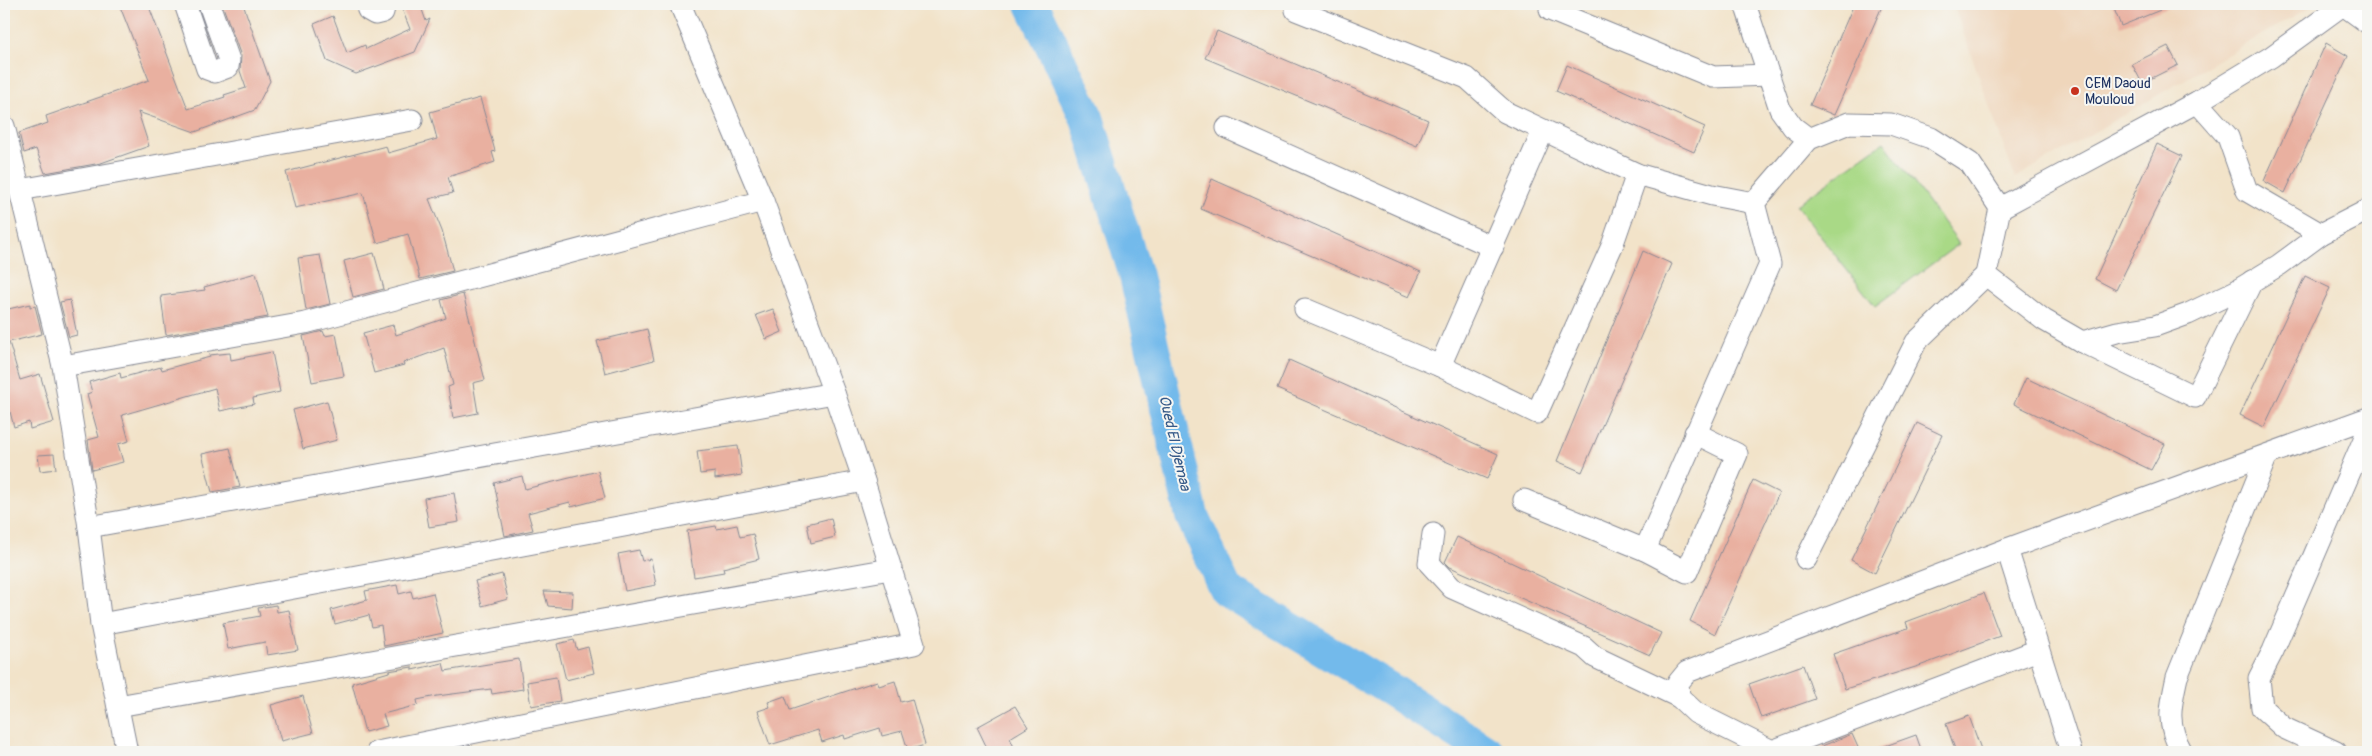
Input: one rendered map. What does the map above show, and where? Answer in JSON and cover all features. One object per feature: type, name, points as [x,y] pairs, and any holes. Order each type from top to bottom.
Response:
[{"type":"street","points":[[185,4],[207,69],[215,72],[228,67],[228,60],[209,4]]},
{"type":"street","points":[[366,4],[368,10],[375,14],[383,12],[386,4]]},
{"type":"street","points":[[377,752],[914,644],[864,481],[834,393],[763,201],[680,4]]},
{"type":"street","points":[[1745,4],[1780,109],[1793,127],[1809,139]]},
{"type":"street","points":[[2000,208],[2197,102],[2271,57],[2343,4],[2368,23]]},
{"type":"street","points":[[1296,10],[1467,78],[1505,112],[1637,174],[1712,195],[1754,203]]},
{"type":"street","points":[[1550,10],[1713,77],[1769,75]]},
{"type":"street","points":[[2197,102],[2228,137],[2247,191],[2321,234]]},
{"type":"street","points":[[20,190],[412,120]]},
{"type":"street","points":[[1754,203],[1809,139],[1849,123],[1891,124],[1931,138],[1970,163],[2000,208],[1986,275],[1916,342],[1806,559]]},
{"type":"street","points":[[4,126],[63,366],[89,527],[101,624],[127,752]]},
{"type":"street","points":[[1227,128],[1493,247]]},
{"type":"street","points":[[1440,366],[1542,131]]},
{"type":"street","points":[[1306,309],[1440,366],[1537,412],[1612,246],[1637,174]]},
{"type":"street","points":[[63,366],[305,323],[763,201]]},
{"type":"street","points":[[1645,550],[1770,264],[1754,203]]},
{"type":"street","points":[[2082,342],[2117,332],[2155,326],[2188,314],[2252,281],[2279,265],[2321,234],[2368,209]]},
{"type":"street","points":[[1986,275],[2044,320],[2082,342],[2195,397],[2252,281]]},
{"type":"street","points":[[89,527],[834,393]]},
{"type":"street","points":[[1679,697],[1678,683],[1687,672],[2007,550],[2368,418]]},
{"type":"street","points":[[2336,752],[2284,728],[2262,708],[2259,678],[2273,652],[2368,430]]},
{"type":"street","points":[[1524,500],[1645,550],[1687,572],[1737,454],[1695,433]]},
{"type":"street","points":[[2182,752],[2174,737],[2169,711],[2177,677],[2267,455]]},
{"type":"street","points":[[101,624],[864,481]]},
{"type":"street","points":[[1433,534],[1429,563],[1452,588],[1584,647],[1595,658],[1679,697],[1696,713],[1773,752],[2038,650]]},
{"type":"street","points":[[2007,550],[2070,752]]},
{"type":"street","points":[[118,706],[890,569]]},
{"type":"shaded area","name":"CEM Daoud Mouloud","points":[[1953,4],[2315,4],[2015,178]]},
{"type":"green space","points":[[1884,142],[1959,244],[1875,306],[1796,205]]},
{"type":"building","points":[[119,4],[148,4],[188,109],[246,88],[240,71],[241,56],[222,4],[243,4],[270,81],[255,110],[195,132],[138,112],[149,146],[101,163],[45,173],[36,149],[24,153],[19,133],[48,123],[46,116],[149,80]]},
{"type":"building","points":[[400,4],[420,4],[426,21],[430,19],[415,52],[356,74],[327,61],[314,24],[333,16],[347,53],[365,45],[366,49],[410,29]]},
{"type":"building","points":[[1854,4],[1883,4],[1834,115],[1810,105]]},
{"type":"building","points":[[2112,4],[2175,4],[2121,26]]},
{"type":"building","points":[[1217,31],[1428,120],[1417,146],[1205,58]]},
{"type":"building","points":[[2326,43],[2348,56],[2285,193],[2264,181]]},
{"type":"building","points":[[2168,46],[2178,65],[2142,83],[2132,64]]},
{"type":"building","points":[[1567,65],[1705,127],[1694,152],[1556,91]]},
{"type":"building","points":[[480,98],[495,151],[492,152],[495,162],[448,177],[453,193],[429,199],[442,231],[453,271],[420,279],[408,234],[377,243],[363,193],[295,208],[286,172],[386,146],[388,153],[437,139],[430,112]]},
{"type":"building","points":[[2157,144],[2182,156],[2116,290],[2095,279]]},
{"type":"building","points":[[1212,179],[1421,272],[1409,297],[1201,209]]},
{"type":"building","points":[[1643,251],[1672,264],[1582,472],[1557,461]]},
{"type":"building","points":[[374,253],[384,289],[353,297],[344,261]]},
{"type":"building","points":[[320,255],[330,304],[306,310],[298,258]]},
{"type":"building","points":[[256,273],[268,317],[166,335],[161,296],[205,290],[204,287]]},
{"type":"building","points":[[2305,276],[2330,288],[2264,427],[2240,415]]},
{"type":"building","points":[[463,294],[485,380],[473,383],[478,413],[453,418],[448,387],[453,385],[444,348],[403,363],[404,365],[374,373],[363,333],[393,325],[396,335],[446,318],[441,300]]},
{"type":"building","points":[[70,300],[77,335],[69,337],[60,302]]},
{"type":"building","points":[[30,304],[30,307],[35,306],[42,334],[9,342],[20,380],[40,374],[54,422],[30,429],[29,422],[14,427],[4,389],[4,310]]},
{"type":"building","points":[[773,309],[782,332],[766,339],[756,315]]},
{"type":"building","points":[[647,329],[654,360],[605,373],[597,341]]},
{"type":"building","points":[[323,331],[325,336],[336,334],[344,376],[312,382],[303,336]]},
{"type":"building","points":[[272,352],[280,392],[253,398],[254,404],[220,411],[215,388],[122,415],[129,441],[118,444],[123,462],[92,470],[88,440],[99,437],[87,394],[92,392],[89,382],[120,373],[121,378],[161,367],[162,370],[210,357],[209,355],[230,353],[231,360]]},
{"type":"building","points":[[1289,360],[1498,454],[1487,479],[1277,389]]},
{"type":"building","points":[[2026,378],[2165,444],[2151,470],[2014,404]]},
{"type":"building","points":[[327,401],[337,440],[303,449],[293,410]]},
{"type":"building","points":[[1917,423],[1942,435],[1875,573],[1851,560]]},
{"type":"building","points":[[738,446],[742,475],[715,479],[715,472],[700,474],[697,451]]},
{"type":"building","points":[[230,448],[240,487],[212,492],[202,454]]},
{"type":"building","points":[[54,454],[56,469],[40,471],[38,455]]},
{"type":"building","points":[[598,471],[605,498],[571,507],[570,502],[528,513],[533,530],[505,536],[494,483],[522,476],[525,489]]},
{"type":"building","points":[[1753,480],[1779,493],[1715,634],[1690,621]]},
{"type":"building","points":[[454,493],[459,522],[429,527],[424,498]]},
{"type":"building","points":[[831,518],[835,537],[811,543],[807,524]]},
{"type":"building","points":[[737,525],[740,537],[753,534],[759,559],[723,568],[724,572],[694,577],[687,531],[716,526],[717,529]]},
{"type":"building","points":[[1457,537],[1661,633],[1650,655],[1450,567],[1445,562]]},
{"type":"building","points":[[639,550],[642,561],[651,559],[656,585],[625,591],[618,554]]},
{"type":"building","points":[[502,574],[508,599],[482,606],[475,581]]},
{"type":"building","points":[[397,585],[399,594],[411,591],[413,598],[433,593],[443,633],[384,646],[381,625],[372,627],[369,615],[335,624],[331,610],[367,600],[365,591]]},
{"type":"building","points":[[544,591],[573,592],[572,608],[548,606]]},
{"type":"building","points":[[1984,593],[2000,636],[1922,665],[1845,689],[1833,654],[1908,628],[1906,622]]},
{"type":"building","points":[[276,605],[277,612],[289,610],[298,650],[267,655],[265,642],[228,649],[223,623],[260,616],[258,608]]},
{"type":"building","points":[[574,640],[577,650],[588,647],[594,673],[566,680],[557,644]]},
{"type":"building","points":[[519,659],[523,689],[492,694],[491,689],[417,700],[418,705],[383,714],[387,726],[365,732],[352,683],[389,671],[412,667],[412,670],[443,663],[445,671]]},
{"type":"building","points":[[1803,665],[1815,699],[1761,718],[1749,684]]},
{"type":"building","points":[[556,677],[560,701],[531,706],[527,682]]},
{"type":"building","points":[[877,681],[879,686],[895,681],[901,702],[912,699],[925,745],[908,750],[902,731],[882,736],[880,728],[845,739],[844,735],[822,742],[818,730],[770,745],[758,711],[770,707],[768,702],[785,696],[790,710]]},
{"type":"building","points":[[303,696],[313,733],[281,741],[271,705]]},
{"type":"building","points":[[1015,706],[1028,727],[1010,738],[1016,752],[989,752],[977,727]]},
{"type":"building","points":[[1969,716],[1982,752],[1956,752],[1946,724]]},
{"type":"building","points":[[1852,734],[1860,752],[1824,752],[1822,746]]},
{"type":"building","points":[[1916,735],[1922,752],[1874,752],[1874,750]]},
{"type":"waterway","name":"Oued El Djemaa","points":[[1032,4],[1087,118],[1136,276],[1192,516],[1226,590],[1391,690],[1487,752]]},
{"type":"place","name":"CEM Daoud Mouloud","points":[[2075,91]]}]
